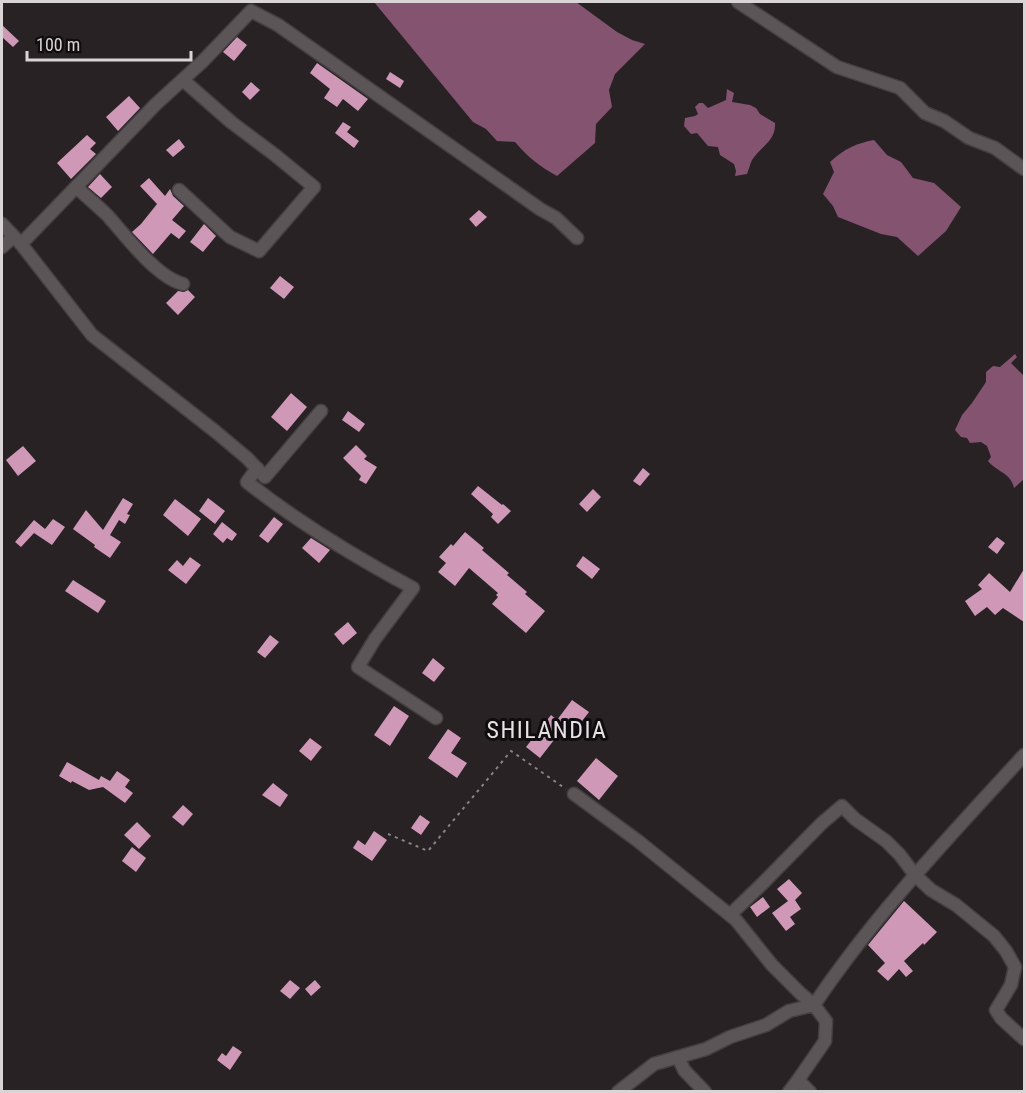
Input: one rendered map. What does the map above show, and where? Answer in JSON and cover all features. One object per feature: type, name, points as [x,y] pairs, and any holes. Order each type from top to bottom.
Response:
[{"type":"street","points":[[738,2],[837,67],[900,88],[925,113],[944,121],[969,138],[995,148],[1024,169]]},
{"type":"street","points":[[2,247],[17,240],[77,188],[156,104],[202,62],[251,11],[278,25],[556,218],[577,238]]},
{"type":"street","points":[[180,190],[230,237],[259,251],[314,187],[275,154],[231,122],[183,80]]},
{"type":"street","points":[[77,188],[106,214],[159,270],[183,284]]},
{"type":"street","points":[[2,224],[92,335],[216,432],[265,477],[321,411]]},
{"type":"street","points":[[257,468],[247,482],[280,508],[368,564],[413,588],[375,639],[358,667],[436,718]]},
{"type":"street","points":[[618,1092],[654,1064],[706,1049],[730,1037],[766,1024],[789,1011],[814,1005],[872,926],[1024,755]]},
{"type":"street","points":[[574,794],[638,841],[736,920],[772,964],[814,1005],[826,1021],[825,1041],[789,1092]]},
{"type":"street","points":[[730,915],[842,806],[855,819],[886,841],[931,890],[956,905],[994,936],[1006,951],[1015,967],[1011,985],[996,1010],[1001,1018],[1024,1039]]},
{"type":"street","points":[[678,1057],[687,1074],[705,1092]]},
{"type":"street","points":[[798,1080],[810,1092]]},
{"type":"path","points":[[388,834],[428,851],[511,751],[574,794]]},
{"type":"shaded area","points":[[374,2],[576,2],[617,32],[645,44],[615,74],[609,90],[612,107],[596,124],[595,143],[557,176],[534,161],[515,142],[497,141],[486,129],[473,122]]},
{"type":"shaded area","points":[[727,89],[734,93],[732,102],[750,105],[775,123],[773,134],[752,160],[747,174],[735,176],[734,164],[720,155],[718,147],[708,146],[697,133],[691,134],[684,126],[685,118],[698,114],[695,107],[699,103],[703,103],[708,108],[726,100]]},
{"type":"shaded area","points":[[874,140],[887,155],[901,162],[913,178],[934,183],[961,207],[946,231],[918,256],[897,237],[881,234],[838,217],[833,206],[823,194],[834,172],[830,162],[851,147]]},
{"type":"shaded area","points":[[1015,354],[1017,357],[1011,363],[1024,376],[1024,479],[1014,488],[1010,479],[988,461],[991,457],[987,446],[981,442],[970,443],[967,438],[961,437],[955,430],[962,415],[986,382],[986,372],[993,366],[1000,367]]},
{"type":"building","points":[[2,25],[19,41],[13,47],[2,37]]},
{"type":"building","points":[[237,37],[247,45],[234,61],[223,52]]},
{"type":"building","points":[[317,63],[368,99],[358,111],[343,99],[337,107],[324,98],[330,89],[310,73]]},
{"type":"building","points":[[390,72],[404,81],[400,88],[386,79]]},
{"type":"building","points":[[251,82],[260,90],[250,100],[242,92]]},
{"type":"building","points":[[129,96],[140,108],[118,131],[106,117]]},
{"type":"building","points":[[343,122],[351,127],[347,132],[359,141],[354,148],[335,133]]},
{"type":"building","points":[[87,135],[96,143],[90,149],[96,154],[71,179],[57,163]]},
{"type":"building","points":[[179,139],[185,147],[173,157],[166,150]]},
{"type":"building","points":[[100,174],[112,187],[101,198],[88,187]]},
{"type":"building","points":[[149,178],[165,196],[170,189],[173,196],[184,206],[172,220],[186,231],[179,239],[171,233],[153,254],[132,232],[157,204],[140,186]]},
{"type":"building","points":[[479,210],[487,217],[476,227],[469,219]]},
{"type":"building","points":[[204,224],[216,236],[203,252],[190,242]]},
{"type":"building","points":[[280,276],[294,287],[284,299],[270,288]]},
{"type":"building","points":[[188,290],[195,297],[178,315],[166,303],[178,291]]},
{"type":"building","points":[[291,393],[307,407],[287,431],[271,417]]},
{"type":"building","points":[[348,411],[365,424],[359,432],[342,420]]},
{"type":"building","points":[[356,445],[367,456],[364,459],[377,467],[366,484],[359,480],[361,476],[343,458]]},
{"type":"building","points":[[23,446],[36,461],[18,476],[6,460]]},
{"type":"building","points":[[643,468],[650,474],[640,486],[633,481]]},
{"type":"building","points":[[478,486],[511,511],[498,524],[491,517],[493,514],[471,494]]},
{"type":"building","points":[[593,489],[601,497],[587,512],[579,504]]},
{"type":"building","points":[[123,498],[133,504],[127,514],[130,515],[125,524],[119,520],[110,535],[121,542],[110,558],[73,529],[86,510],[103,530]]},
{"type":"building","points":[[208,498],[225,511],[215,524],[199,511]]},
{"type":"building","points":[[175,499],[201,519],[188,536],[163,515]]},
{"type":"building","points":[[274,517],[283,524],[268,543],[259,536]]},
{"type":"building","points":[[53,519],[65,527],[52,545],[34,533],[21,547],[15,542],[34,520],[45,529]]},
{"type":"building","points":[[222,522],[237,534],[232,541],[227,538],[223,543],[213,534]]},
{"type":"building","points":[[465,532],[484,548],[482,550],[509,573],[507,575],[527,592],[525,594],[545,611],[526,633],[492,604],[498,597],[496,595],[498,593],[469,568],[455,586],[438,572],[446,563],[439,557]]},
{"type":"building","points":[[997,537],[1005,543],[997,554],[988,547]]},
{"type":"building","points":[[311,538],[330,550],[319,563],[302,548]]},
{"type":"building","points":[[583,556],[600,569],[592,579],[576,566]]},
{"type":"building","points":[[190,557],[201,565],[186,584],[168,570],[177,560],[183,566]]},
{"type":"building","points":[[1024,569],[1024,622],[1003,608],[995,615],[987,607],[975,616],[965,601],[982,589],[978,585],[989,573],[1010,592]]},
{"type":"building","points":[[73,580],[106,601],[98,613],[65,591]]},
{"type":"building","points":[[348,622],[357,633],[343,645],[334,634]]},
{"type":"building","points":[[270,635],[279,642],[265,658],[257,652]]},
{"type":"building","points":[[433,658],[445,668],[434,682],[422,673]]},
{"type":"building","points":[[572,700],[589,712],[576,729],[568,722],[540,758],[526,747],[551,715],[557,720]]},
{"type":"building","points":[[394,706],[409,716],[390,746],[374,735]]},
{"type":"building","points":[[448,729],[461,738],[451,753],[467,763],[457,778],[428,758]]},
{"type":"building","points":[[310,738],[322,747],[311,761],[299,751]]},
{"type":"building","points":[[596,758],[618,776],[599,800],[577,781]]},
{"type":"building","points":[[67,762],[99,780],[101,776],[110,781],[117,771],[130,780],[125,787],[133,793],[125,803],[103,787],[89,790],[72,781],[71,783],[59,776]]},
{"type":"building","points":[[273,783],[288,795],[280,807],[262,795]]},
{"type":"building","points":[[183,805],[193,814],[183,826],[172,817]]},
{"type":"building","points":[[420,815],[430,822],[421,835],[411,828]]},
{"type":"building","points":[[137,822],[151,836],[139,849],[124,835]]},
{"type":"building","points":[[374,831],[387,840],[372,861],[353,848],[358,840],[365,845]]},
{"type":"building","points":[[132,847],[146,858],[136,872],[122,861]]},
{"type":"building","points":[[789,879],[802,893],[795,900],[801,909],[790,917],[795,924],[786,931],[772,913],[788,901],[777,889]]},
{"type":"building","points":[[763,897],[770,907],[757,917],[750,907]]},
{"type":"building","points":[[904,901],[937,932],[904,961],[913,971],[906,977],[899,969],[888,981],[877,971],[885,963],[868,945]]},
{"type":"building","points":[[290,980],[300,988],[290,999],[280,991]]},
{"type":"building","points":[[315,980],[321,987],[311,996],[305,989]]},
{"type":"building","points":[[233,1046],[242,1052],[230,1070],[217,1060],[222,1053],[226,1056]]},
{"type":"district","name":"SHILANDIA","points":[[547,730]]}]
